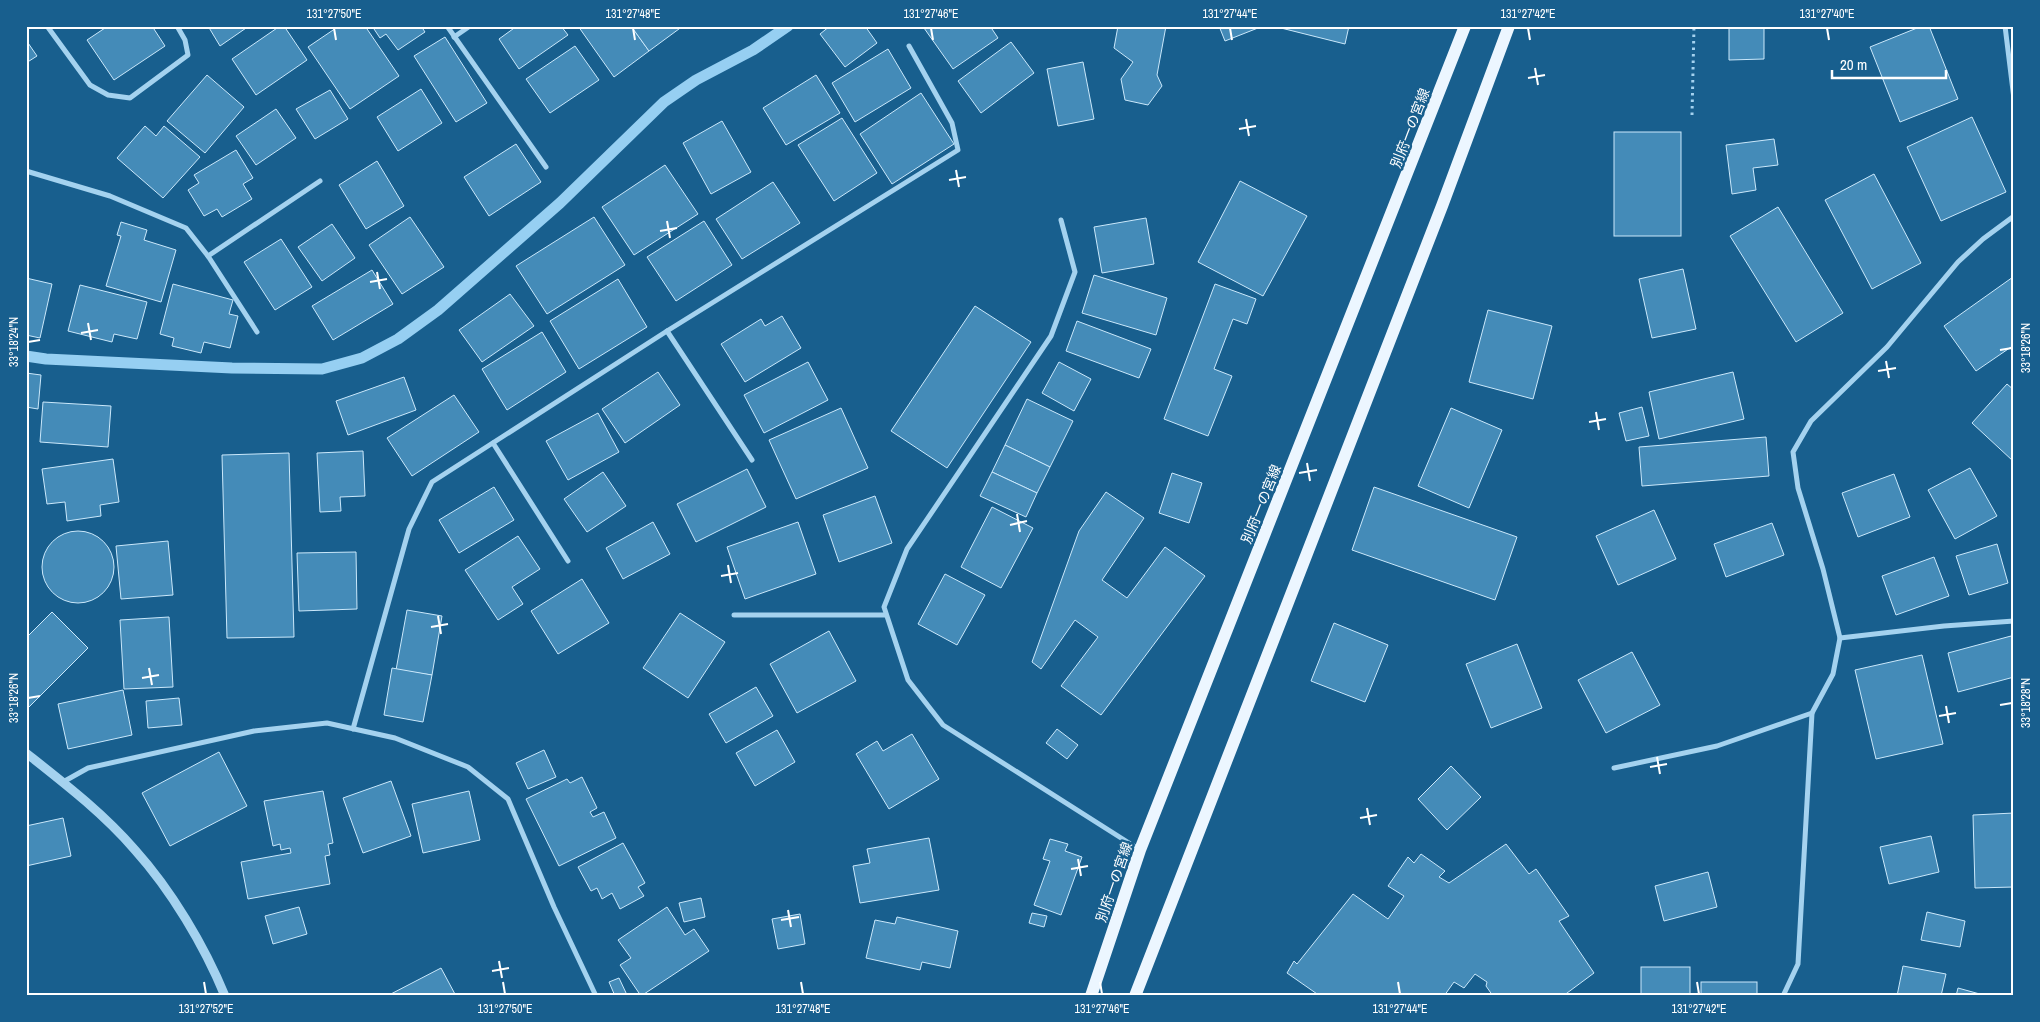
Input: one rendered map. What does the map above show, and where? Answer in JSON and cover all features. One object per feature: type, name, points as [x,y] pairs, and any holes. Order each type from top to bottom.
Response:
[{"type":"main road","name":"別府一の宮線","points":[[1091,996],[1140,850],[1465,26]]},
{"type":"main road","points":[[1135,996],[1442,206],[1509,26]]},
{"type":"street","points":[[47,26],[90,85],[108,95],[130,98],[188,55],[185,40],[177,26]]},
{"type":"street","points":[[447,26],[546,167]]},
{"type":"street","points":[[454,37],[470,26]]},
{"type":"street","points":[[2005,26],[2014,100]]},
{"type":"street","points":[[353,729],[409,529],[432,482],[666,331],[958,150],[952,123],[909,46]]},
{"type":"street","points":[[26,172],[110,196],[186,228],[208,256],[257,332]]},
{"type":"street","points":[[208,256],[320,181]]},
{"type":"street","points":[[1783,996],[1798,964],[1812,713],[1833,674],[1840,638],[1823,569],[1798,488],[1793,452],[1811,421],[1887,347],[1958,262],[1983,239],[2014,216]]},
{"type":"street","points":[[1061,220],[1075,272],[1050,336],[907,549],[884,607],[908,680],[943,725],[1140,850]]},
{"type":"street","points":[[666,331],[752,460]]},
{"type":"street","points":[[493,443],[568,561]]},
{"type":"street","points":[[734,615],[886,615]]},
{"type":"street","points":[[1840,638],[1944,626],[2014,621]]},
{"type":"street","points":[[1614,768],[1717,746],[1812,713]]},
{"type":"street","points":[[63,782],[88,768],[254,731],[328,723],[395,738],[468,767],[508,799],[554,907],[596,996]]},
{"type":"street","points":[[26,753],[63,782],[112,826],[151,870],[201,944],[225,996]]},
{"type":"path","points":[[1692,115],[1694,26]]},
{"type":"building","points":[[108,26],[152,26],[165,46],[114,80],[87,40]]},
{"type":"building","points":[[208,26],[249,26],[220,46]]},
{"type":"building","points":[[280,26],[284,26],[307,60],[256,95],[232,59]]},
{"type":"building","points":[[339,26],[365,26],[399,76],[350,109],[308,47]]},
{"type":"building","points":[[372,26],[421,26],[425,32],[398,50],[386,34],[380,38]]},
{"type":"building","points":[[517,26],[561,26],[568,35],[519,69],[499,39]]},
{"type":"building","points":[[578,26],[631,26],[649,51],[614,77]]},
{"type":"building","points":[[631,26],[683,26],[649,51]]},
{"type":"building","points":[[830,26],[865,26],[877,43],[845,67],[820,34]]},
{"type":"building","points":[[927,26],[990,26],[998,38],[953,69],[924,28]]},
{"type":"building","points":[[1118,26],[1166,26],[1157,75],[1162,86],[1148,105],[1125,100],[1121,79],[1133,62],[1114,48]]},
{"type":"building","points":[[1219,26],[1263,26],[1225,41]]},
{"type":"building","points":[[1273,26],[1349,26],[1345,44]]},
{"type":"building","points":[[1729,26],[1764,26],[1764,59],[1729,60]]},
{"type":"building","points":[[1922,26],[1929,26],[1958,99],[1900,122],[1870,47]]},
{"type":"building","points":[[445,37],[487,103],[456,122],[414,56]]},
{"type":"building","points":[[26,40],[37,56],[26,63]]},
{"type":"building","points":[[1011,42],[1034,73],[981,113],[958,81]]},
{"type":"building","points":[[575,46],[599,80],[550,113],[526,79]]},
{"type":"building","points":[[888,49],[911,88],[855,122],[832,83]]},
{"type":"building","points":[[1083,62],[1094,119],[1058,126],[1047,69]]},
{"type":"building","points":[[207,75],[244,107],[205,153],[167,121]]},
{"type":"building","points":[[816,75],[840,113],[786,145],[763,108]]},
{"type":"building","points":[[421,89],[442,123],[398,151],[377,117]]},
{"type":"building","points":[[330,90],[348,119],[315,139],[296,109]]},
{"type":"building","points":[[921,93],[954,144],[892,184],[860,134]]},
{"type":"building","points":[[276,109],[296,138],[256,165],[236,136]]},
{"type":"building","points":[[1972,117],[2006,192],[1941,221],[1907,147]]},
{"type":"building","points":[[842,118],[877,173],[834,201],[798,145]]},
{"type":"building","points":[[722,121],[751,172],[711,194],[683,143]]},
{"type":"building","points":[[145,126],[156,136],[164,126],[200,157],[163,198],[117,158]]},
{"type":"building","points":[[1614,132],[1681,132],[1681,236],[1614,236]]},
{"type":"building","points":[[1774,139],[1778,165],[1753,168],[1756,190],[1732,194],[1726,145]]},
{"type":"building","points":[[516,144],[541,182],[489,216],[464,177]]},
{"type":"building","points":[[236,150],[253,178],[243,184],[252,199],[222,217],[217,209],[204,216],[188,190],[199,183],[194,175]]},
{"type":"building","points":[[377,161],[404,206],[366,229],[339,185]]},
{"type":"building","points":[[665,165],[698,214],[634,255],[602,207]]},
{"type":"building","points":[[1874,174],[1921,263],[1872,289],[1825,200]]},
{"type":"building","points":[[1240,181],[1307,216],[1263,296],[1198,262]]},
{"type":"building","points":[[773,182],[800,223],[742,259],[716,219]]},
{"type":"building","points":[[1778,207],[1843,313],[1796,342],[1730,236]]},
{"type":"building","points":[[410,217],[444,267],[402,294],[369,245]]},
{"type":"building","points":[[594,217],[625,265],[547,314],[516,266]]},
{"type":"building","points":[[1146,218],[1154,264],[1102,273],[1094,227]]},
{"type":"building","points":[[704,221],[732,265],[676,301],[647,257]]},
{"type":"building","points":[[121,222],[147,230],[144,240],[176,250],[161,302],[106,286],[121,236],[117,235]]},
{"type":"building","points":[[332,224],[355,258],[322,281],[298,247]]},
{"type":"building","points":[[281,239],[312,287],[275,310],[244,262]]},
{"type":"building","points":[[1683,269],[1696,329],[1652,338],[1639,279]]},
{"type":"building","points":[[372,270],[393,304],[333,340],[312,306]]},
{"type":"building","points":[[1094,275],[1167,298],[1156,335],[1082,313]]},
{"type":"building","points":[[2013,277],[2014,345],[1976,371],[1944,326]]},
{"type":"building","points":[[26,278],[52,284],[40,338],[26,335]]},
{"type":"building","points":[[618,279],[647,327],[579,369],[550,321]]},
{"type":"building","points":[[173,284],[233,300],[229,314],[238,316],[230,348],[204,342],[201,353],[172,346],[174,338],[160,334]]},
{"type":"building","points":[[1215,284],[1256,299],[1247,324],[1233,319],[1214,369],[1232,376],[1208,436],[1164,419]]},
{"type":"building","points":[[80,285],[147,302],[137,339],[114,334],[112,342],[68,331]]},
{"type":"building","points":[[510,294],[534,326],[482,362],[459,330]]},
{"type":"building","points":[[975,306],[1031,342],[947,468],[891,431]]},
{"type":"building","points":[[1488,310],[1552,326],[1533,399],[1469,382]]},
{"type":"building","points":[[782,316],[801,348],[745,382],[721,344],[761,319],[765,326]]},
{"type":"building","points":[[1077,321],[1151,349],[1139,378],[1066,351]]},
{"type":"building","points":[[542,332],[566,372],[507,410],[482,369]]},
{"type":"building","points":[[808,362],[828,400],[764,433],[744,395]]},
{"type":"building","points":[[1059,362],[1091,379],[1074,411],[1042,393]]},
{"type":"building","points":[[658,372],[680,405],[625,443],[602,409]]},
{"type":"building","points":[[1733,372],[1744,419],[1659,439],[1649,392]]},
{"type":"building","points":[[26,373],[41,375],[38,409],[26,407]]},
{"type":"building","points":[[404,377],[416,410],[348,435],[336,401]]},
{"type":"building","points":[[2007,384],[2014,390],[2013,461],[1972,423]]},
{"type":"building","points":[[454,395],[479,432],[412,476],[387,438]]},
{"type":"building","points":[[1027,399],[1073,421],[1050,467],[1005,445]]},
{"type":"building","points":[[43,402],[111,406],[108,447],[40,442]]},
{"type":"building","points":[[1642,407],[1649,436],[1626,441],[1619,413]]},
{"type":"building","points":[[841,408],[868,468],[796,499],[769,440]]},
{"type":"building","points":[[1451,408],[1502,430],[1469,508],[1418,486]]},
{"type":"building","points":[[598,413],[619,452],[568,480],[546,441]]},
{"type":"building","points":[[1766,437],[1769,476],[1642,486],[1639,447]]},
{"type":"building","points":[[1005,445],[1050,467],[1037,493],[992,472]]},
{"type":"building","points":[[363,451],[365,496],[340,497],[341,511],[320,512],[317,453]]},
{"type":"building","points":[[289,453],[294,637],[227,638],[222,455]]},
{"type":"building","points":[[113,459],[119,502],[100,505],[101,516],[67,521],[65,502],[47,504],[42,469]]},
{"type":"building","points":[[1970,468],[1997,516],[1955,539],[1928,490]]},
{"type":"building","points":[[747,469],[766,507],[696,542],[677,504]]},
{"type":"building","points":[[603,472],[626,506],[587,532],[564,499]]},
{"type":"building","points":[[992,472],[1037,493],[1026,517],[980,496]]},
{"type":"building","points":[[1172,473],[1202,483],[1189,523],[1159,513]]},
{"type":"building","points":[[1894,474],[1910,517],[1858,537],[1842,493]]},
{"type":"building","points":[[494,487],[514,520],[459,553],[439,520]]},
{"type":"building","points":[[1374,487],[1517,537],[1495,600],[1352,550]]},
{"type":"building","points":[[1106,492],[1144,518],[1102,580],[1127,598],[1165,547],[1205,576],[1101,715],[1061,686],[1098,637],[1075,620],[1041,669],[1032,662],[1079,531]]},
{"type":"building","points":[[875,496],[892,543],[839,562],[823,515]]},
{"type":"building","points":[[992,507],[1033,528],[1001,588],[961,567]]},
{"type":"building","points":[[1654,510],[1676,559],[1618,585],[1596,536]]},
{"type":"building","points":[[653,522],[670,554],[623,579],[606,548]]},
{"type":"building","points":[[798,522],[816,574],[745,599],[727,547]]},
{"type":"building","points":[[1772,523],[1784,555],[1726,577],[1714,544]]},
{"type":"building","points":[[78,531],[98,537],[108,547],[114,567],[108,587],[98,597],[78,603],[58,597],[48,587],[42,567],[48,547],[58,537]]},
{"type":"building","points":[[518,536],[540,569],[512,587],[523,604],[498,620],[465,570]]},
{"type":"building","points":[[168,541],[173,595],[121,599],[116,546]]},
{"type":"building","points":[[1997,544],[2008,583],[1969,595],[1956,556]]},
{"type":"building","points":[[356,552],[357,609],[299,611],[297,553]]},
{"type":"building","points":[[1934,557],[1949,596],[1896,615],[1882,576]]},
{"type":"building","points":[[945,574],[985,595],[957,645],[918,624]]},
{"type":"building","points":[[582,579],[609,623],[558,654],[531,611]]},
{"type":"building","points":[[407,610],[442,616],[432,675],[396,670]]},
{"type":"building","points":[[52,612],[88,648],[28,708],[26,638]]},
{"type":"building","points":[[680,613],[725,642],[688,698],[643,668]]},
{"type":"building","points":[[169,617],[173,687],[124,689],[120,620]]},
{"type":"building","points":[[1334,623],[1388,645],[1365,702],[1311,681]]},
{"type":"building","points":[[829,631],[856,681],[797,713],[770,664]]},
{"type":"building","points":[[2011,636],[2014,644],[2014,677],[1958,692],[1948,653]]},
{"type":"building","points":[[1517,644],[1542,708],[1491,728],[1466,664]]},
{"type":"building","points":[[1632,652],[1660,705],[1606,733],[1578,680]]},
{"type":"building","points":[[1922,655],[1943,744],[1876,759],[1855,670]]},
{"type":"building","points":[[392,668],[432,675],[423,722],[384,715]]},
{"type":"building","points":[[756,687],[773,716],[726,743],[709,714]]},
{"type":"building","points":[[123,690],[132,735],[68,749],[58,704]]},
{"type":"building","points":[[179,698],[182,725],[148,728],[146,701]]},
{"type":"building","points":[[1057,729],[1078,745],[1067,759],[1046,743]]},
{"type":"building","points":[[777,730],[795,762],[755,786],[736,753]]},
{"type":"building","points":[[912,734],[939,779],[889,809],[856,754],[877,741],[883,751]]},
{"type":"building","points":[[544,750],[556,777],[528,789],[516,763]]},
{"type":"building","points":[[219,752],[247,806],[170,846],[142,793]]},
{"type":"building","points":[[1451,766],[1481,797],[1447,830],[1418,799]]},
{"type":"building","points":[[582,777],[597,808],[590,812],[593,817],[604,812],[616,838],[559,866],[526,799],[567,779],[570,783]]},
{"type":"building","points":[[391,781],[411,836],[363,853],[343,798]]},
{"type":"building","points":[[323,791],[333,843],[328,844],[330,855],[325,856],[330,884],[248,899],[241,862],[291,853],[290,848],[281,850],[280,844],[273,846],[264,801]]},
{"type":"building","points":[[469,791],[480,840],[423,853],[412,804]]},
{"type":"building","points":[[2014,813],[2014,887],[1975,888],[1973,815]]},
{"type":"building","points":[[63,818],[71,856],[26,866],[26,826]]},
{"type":"building","points":[[1931,836],[1939,872],[1889,884],[1880,847]]},
{"type":"building","points":[[929,838],[939,890],[860,903],[853,866],[870,863],[867,849]]},
{"type":"building","points":[[1050,839],[1068,844],[1065,851],[1082,857],[1061,915],[1034,905],[1050,861],[1043,859]]},
{"type":"building","points":[[623,843],[645,883],[638,887],[644,896],[620,909],[612,893],[602,899],[597,888],[591,891],[578,867]]},
{"type":"building","points":[[1506,844],[1529,874],[1536,869],[1569,916],[1559,921],[1594,973],[1563,996],[1493,996],[1486,986],[1487,982],[1475,974],[1464,988],[1454,982],[1444,996],[1320,996],[1287,973],[1294,961],[1297,964],[1353,894],[1388,919],[1404,896],[1388,886],[1408,857],[1414,863],[1421,854],[1445,871],[1439,877],[1449,883]]},
{"type":"building","points":[[1708,872],[1717,907],[1664,921],[1655,886]]},
{"type":"building","points":[[701,898],[705,917],[684,922],[679,903]]},
{"type":"building","points":[[299,907],[307,934],[273,944],[265,916]]},
{"type":"building","points":[[667,907],[685,935],[694,929],[709,951],[641,996],[620,965],[631,958],[618,940]]},
{"type":"building","points":[[1927,912],[1965,921],[1960,947],[1921,940]]},
{"type":"building","points":[[1032,913],[1047,916],[1044,927],[1029,923]]},
{"type":"building","points":[[800,914],[805,944],[778,949],[772,919]]},
{"type":"building","points":[[897,917],[958,931],[950,968],[922,962],[920,970],[866,958],[875,920],[895,924]]},
{"type":"building","points":[[1903,966],[1946,974],[1941,996],[1897,996]]},
{"type":"building","points":[[1641,967],[1690,967],[1690,996],[1641,996]]},
{"type":"building","points":[[441,968],[456,996],[387,996]]},
{"type":"building","points":[[619,978],[627,995],[625,996],[615,996],[609,982]]},
{"type":"building","points":[[1701,982],[1757,982],[1757,996],[1701,996]]},
{"type":"building","points":[[1958,988],[1987,996],[1956,996]]},
{"type":"waterway","points":[[26,356],[46,359],[232,368],[322,369],[362,358],[398,339],[438,310],[560,203],[664,102],[696,80],[753,50],[788,26]]}]
